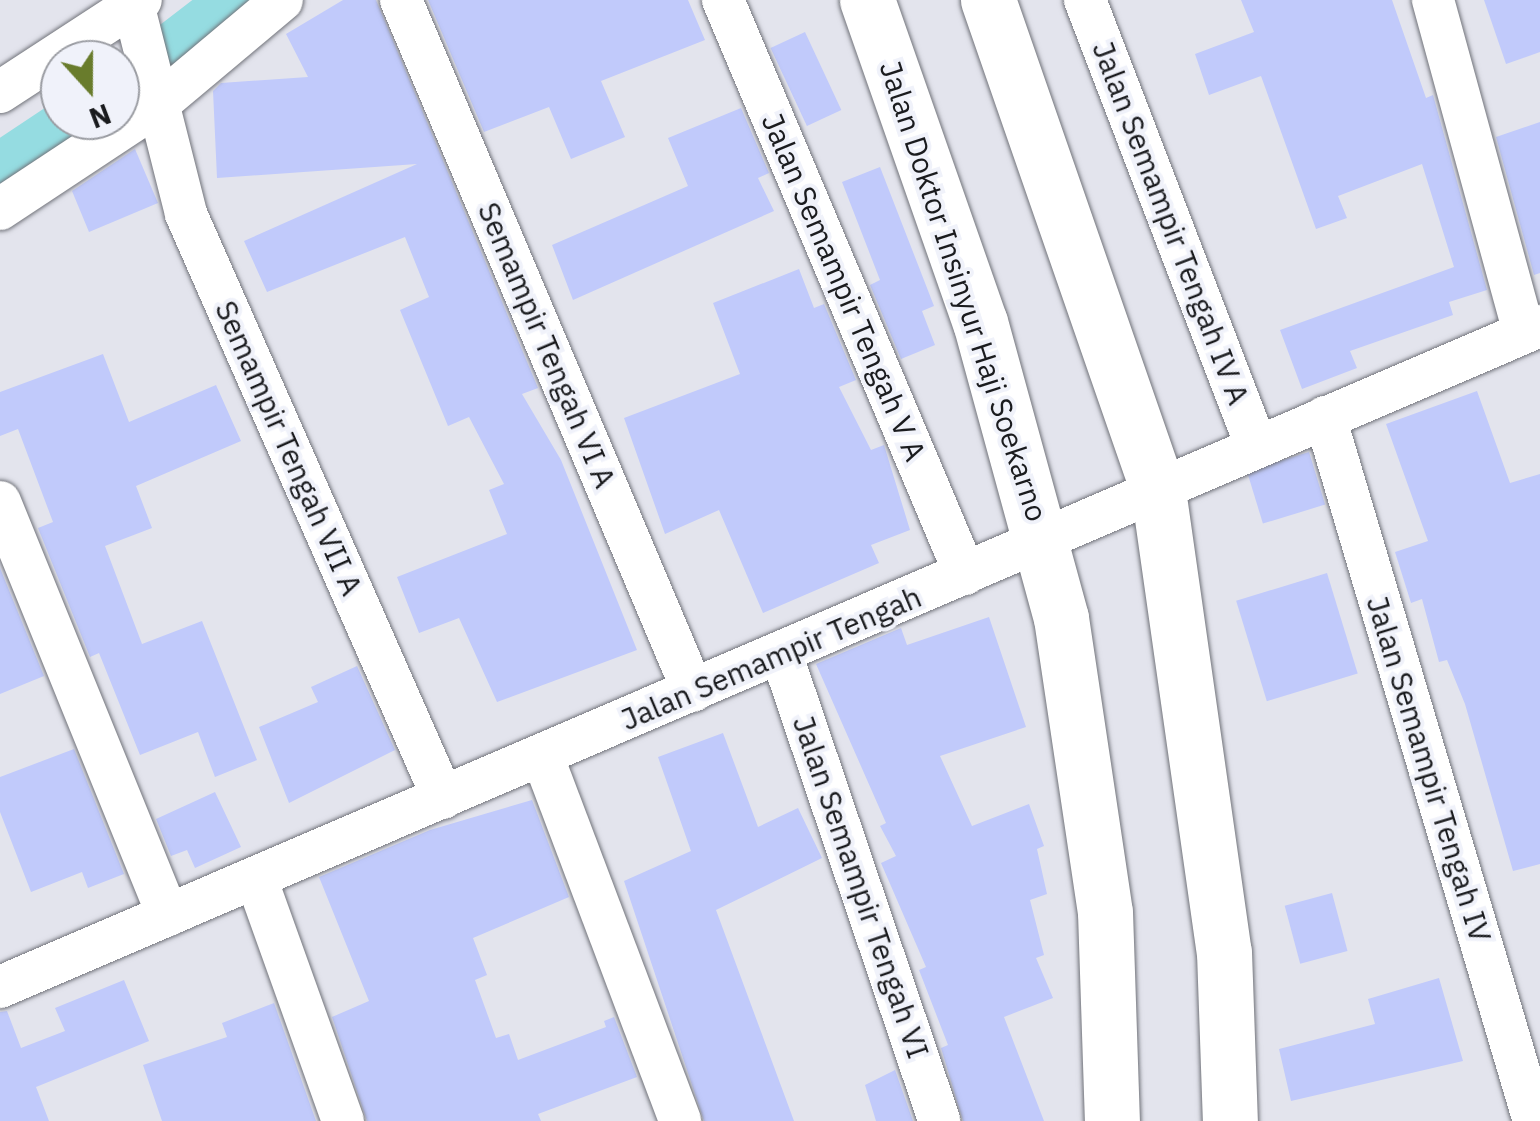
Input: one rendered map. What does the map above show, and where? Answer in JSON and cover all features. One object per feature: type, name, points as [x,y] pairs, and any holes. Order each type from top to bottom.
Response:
[{"type":"main road","name":"Jalan Doktor Insinyur Haji Soekarno","points":[[867,0],[980,322],[1044,541],[1104,912],[1112,1121]]},
{"type":"main road","points":[[988,0],[1158,490],[1224,952],[1230,1121]]},
{"type":"street","points":[[0,209],[156,98],[282,0]]},
{"type":"street","name":"Semampir Tengah VI A","points":[[401,0],[693,691]]},
{"type":"street","name":"Jalan Semampir Tengah V A","points":[[723,0],[965,574]]},
{"type":"street","name":"Jalan Semampir Tengah IV A","points":[[1085,0],[1256,446]]},
{"type":"street","points":[[1433,0],[1532,329]]},
{"type":"street","points":[[0,92],[138,8]]},
{"type":"street","name":"Semampir Tengah VII A","points":[[138,8],[186,214],[443,798]]},
{"type":"street","name":"Jalan Semampir Tengah","points":[[0,987],[1532,329]]},
{"type":"street","name":"Jalan Semampir Tengah IV","points":[[1325,417],[1534,1121]]},
{"type":"street","points":[[0,502],[168,916]]},
{"type":"street","name":"Jalan Semampir Tengah VI","points":[[781,654],[939,1121]]},
{"type":"street","points":[[542,756],[680,1121]]},
{"type":"street","points":[[256,878],[342,1121]]},
{"type":"building","points":[[343,0],[376,0],[538,388],[522,394],[561,460],[637,650],[497,702],[459,618],[419,633],[397,577],[507,534],[489,490],[504,484],[469,417],[448,426],[400,310],[429,297],[405,237],[267,292],[244,241],[417,164],[217,178],[213,91],[221,83],[308,77],[286,34]]},
{"type":"building","points":[[428,0],[688,0],[705,40],[601,81],[625,137],[571,159],[549,107],[484,132]]},
{"type":"building","points":[[1241,0],[1392,0],[1426,98],[1433,95],[1487,290],[1449,302],[1453,315],[1350,351],[1357,368],[1302,389],[1280,330],[1454,267],[1422,164],[1338,196],[1347,218],[1316,229],[1261,76],[1209,95],[1195,54],[1254,32]]},
{"type":"building","points":[[1484,0],[1540,0],[1540,52],[1506,64]]},
{"type":"building","points":[[805,32],[841,110],[807,126],[771,48]]},
{"type":"building","points":[[741,108],[769,173],[758,178],[774,211],[573,300],[552,245],[688,186],[668,138]]},
{"type":"building","points":[[1540,122],[1540,273],[1534,275],[1496,137]]},
{"type":"building","points":[[135,149],[158,203],[89,232],[72,191]]},
{"type":"building","points":[[880,167],[934,306],[922,311],[935,345],[901,359],[870,285],[880,280],[842,182]]},
{"type":"building","points":[[799,269],[814,308],[824,304],[856,380],[839,387],[871,450],[884,445],[910,530],[871,545],[879,563],[763,613],[719,510],[665,534],[624,418],[740,374],[713,303]]},
{"type":"building","points":[[103,354],[129,422],[216,385],[241,441],[136,486],[152,528],[105,546],[142,644],[202,621],[257,760],[215,777],[198,732],[140,755],[99,653],[90,657],[38,528],[53,522],[18,429],[0,436],[0,392]]},
{"type":"building","points":[[1477,391],[1510,483],[1540,474],[1540,864],[1513,871],[1465,704],[1447,660],[1439,662],[1422,599],[1411,603],[1395,552],[1428,541],[1386,424]]},
{"type":"building","points":[[1309,452],[1325,505],[1263,524],[1247,471]]},
{"type":"building","points":[[0,568],[44,676],[0,694]]},
{"type":"building","points":[[1327,573],[1358,673],[1267,701],[1236,601]]},
{"type":"building","points":[[989,617],[1026,727],[940,756],[972,826],[1029,804],[1044,846],[1037,849],[1047,894],[1030,900],[1044,955],[1036,958],[1053,998],[1004,1017],[1044,1121],[963,1121],[941,1048],[948,1045],[919,970],[926,967],[881,863],[896,856],[880,826],[886,823],[816,664],[901,628],[907,645]]},
{"type":"building","points":[[357,666],[395,750],[289,803],[259,727],[318,702],[311,687]]},
{"type":"building","points":[[723,733],[758,827],[798,808],[822,858],[716,910],[794,1121],[704,1121],[624,881],[691,851],[658,757]]},
{"type":"building","points":[[74,749],[124,874],[88,888],[82,872],[31,892],[0,812],[0,777]]},
{"type":"building","points":[[215,792],[241,847],[195,868],[187,850],[171,856],[156,819]]},
{"type":"building","points":[[532,800],[569,897],[473,938],[487,975],[475,980],[496,1038],[509,1034],[518,1060],[606,1027],[604,1021],[614,1017],[637,1077],[538,1114],[541,1121],[367,1121],[332,1017],[369,1001],[319,877],[430,830]]},
{"type":"building","points":[[1332,893],[1348,951],[1300,964],[1285,906]]},
{"type":"building","points":[[1439,978],[1463,1061],[1291,1101],[1279,1049],[1375,1024],[1368,999]]},
{"type":"building","points":[[124,980],[149,1041],[36,1087],[49,1121],[0,1121],[0,1012],[7,1011],[21,1048],[65,1031],[55,1008]]},
{"type":"building","points":[[274,1003],[316,1121],[162,1121],[143,1065],[227,1037],[222,1023]]},
{"type":"building","points":[[895,1070],[913,1121],[876,1121],[865,1085]]},
{"type":"waterway","points":[[140,68],[228,0]]},
{"type":"waterway","points":[[0,164],[40,137]]}]
